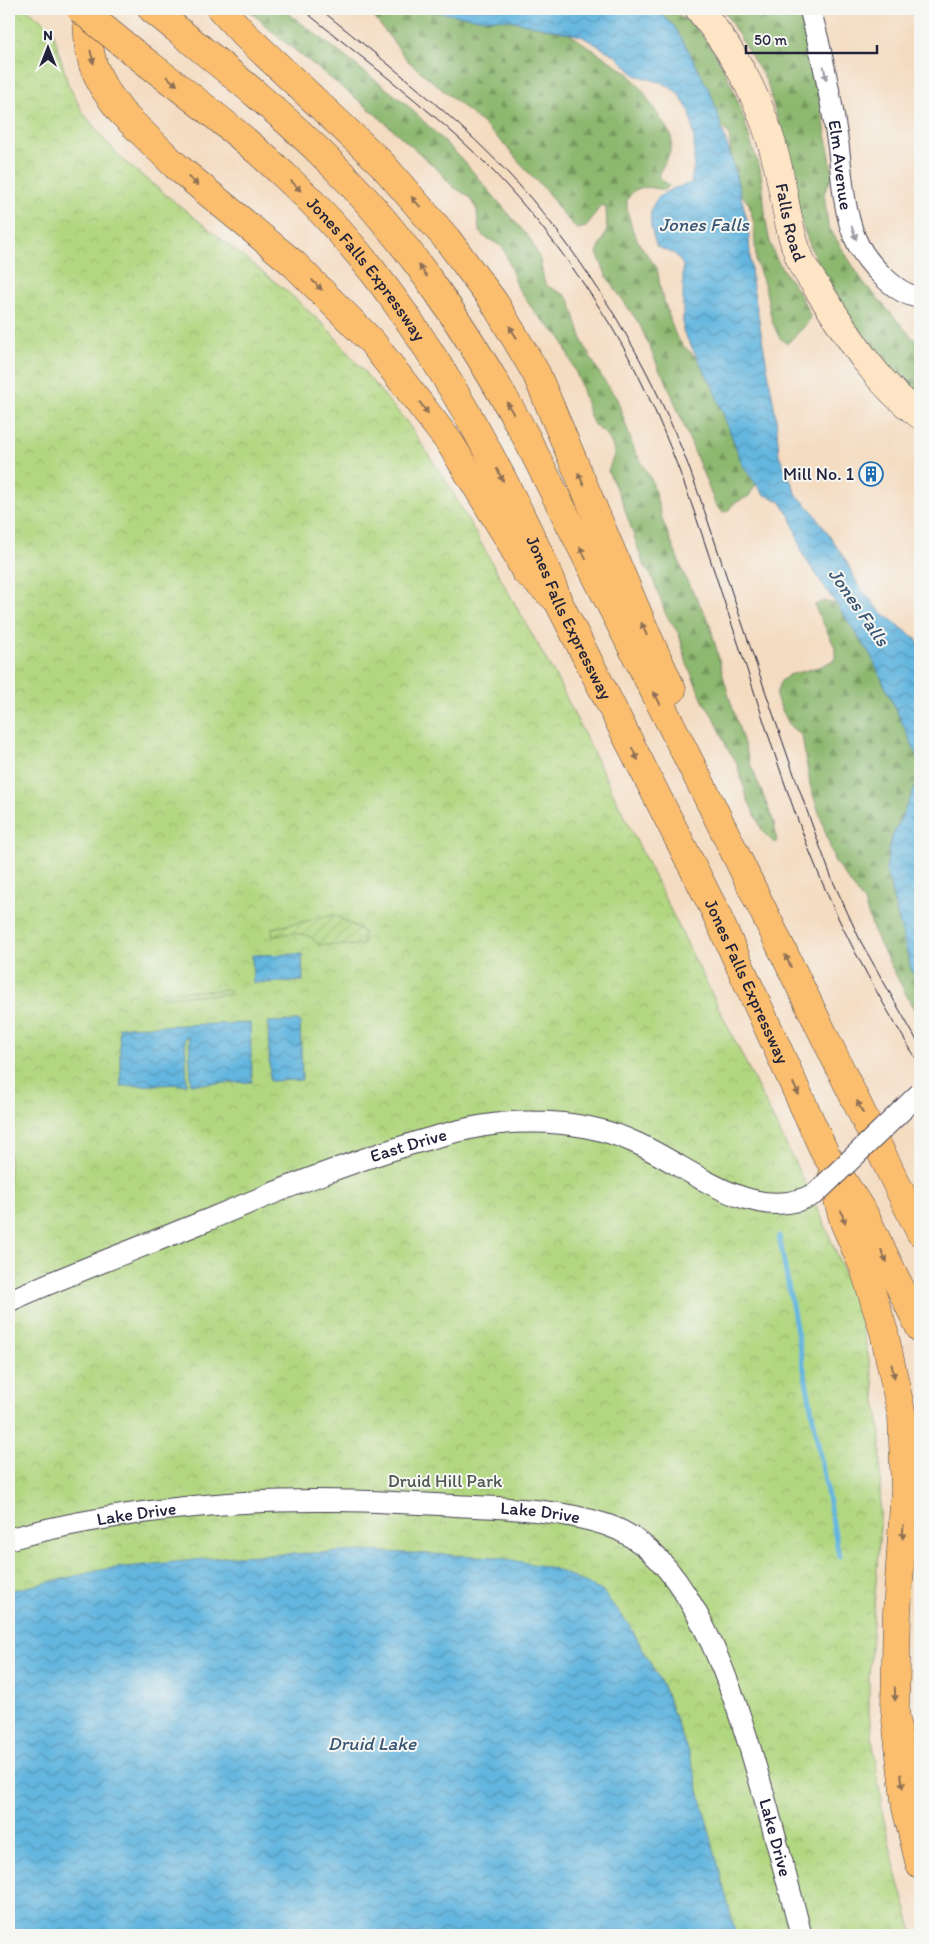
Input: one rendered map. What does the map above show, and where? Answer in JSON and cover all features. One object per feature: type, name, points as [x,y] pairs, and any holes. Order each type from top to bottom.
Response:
[{"type":"highway","name":"Jones Falls Expressway","points":[[80,9],[216,115],[286,176],[346,239],[440,365],[474,423],[543,559],[558,601],[713,907],[825,1153],[864,1214],[920,1328]]},
{"type":"highway","points":[[86,9],[89,47],[94,65],[104,87],[121,112],[176,166],[294,264],[372,342],[450,443],[510,541],[525,571],[558,601]]},
{"type":"highway","points":[[152,9],[247,87],[330,162],[370,205],[416,261],[492,376],[525,435],[710,804],[920,1232]]},
{"type":"highway","points":[[221,9],[244,34],[381,163],[423,209],[471,268],[516,335],[536,373],[646,633],[696,742],[706,768],[710,804]]},
{"type":"highway","points":[[825,1153],[844,1222],[864,1268],[884,1332],[902,1416],[905,1490],[897,1613],[895,1710],[903,1788],[920,1865]]},
{"type":"highway","points":[[897,1182],[920,1212]]},
{"type":"main road","name":"Falls Road","points":[[699,9],[738,62],[758,103],[778,167],[794,248],[803,266],[876,375],[902,402],[920,415]]},
{"type":"street","name":"Elm Avenue","points":[[810,9],[822,56],[846,201],[855,239],[878,271],[896,287],[916,297]]},
{"type":"street","name":"East Drive","points":[[9,1301],[328,1171],[420,1141],[488,1124],[534,1122],[561,1124],[610,1133],[659,1153],[735,1194],[768,1204],[796,1202],[816,1193],[920,1093]]},
{"type":"street","name":"Lake Drive","points":[[9,1539],[90,1520],[172,1508],[296,1501],[419,1503],[534,1511],[606,1525],[629,1535],[654,1555],[683,1589],[715,1654],[748,1741],[801,1935]]},
{"type":"green space","name":"Druid Hill Park","points":[[9,9],[27,9],[52,28],[68,84],[82,111],[125,162],[290,294],[329,330],[409,425],[449,486],[557,679],[823,1220],[859,1311],[872,1374],[881,1435],[880,1527],[869,1677],[869,1714],[883,1816],[896,1872],[914,1935],[9,1935]]},
{"type":"green space","points":[[248,9],[283,9],[405,103],[463,160],[530,239],[540,260],[544,281],[547,286],[565,295],[570,301],[583,343],[601,376],[617,399],[634,449],[652,481],[662,519],[686,579],[709,621],[727,690],[750,763],[774,822],[777,842],[774,843],[763,832],[747,798],[736,761],[727,748],[716,721],[703,701],[687,664],[679,634],[666,615],[653,579],[643,563],[622,501],[608,471],[614,455],[613,447],[607,435],[594,425],[579,380],[561,338],[536,314],[518,288],[503,247],[483,236],[479,230],[477,210],[469,196],[453,187],[438,170],[372,111],[277,36]]},
{"type":"green space","points":[[363,9],[437,9],[505,13],[565,31],[628,73],[642,90],[671,135],[670,151],[658,175],[669,186],[664,190],[647,187],[634,191],[627,200],[627,210],[633,231],[640,245],[657,268],[661,292],[675,334],[682,345],[708,367],[746,448],[756,484],[749,496],[733,504],[728,511],[722,512],[716,506],[665,378],[660,371],[640,325],[607,277],[597,253],[607,230],[606,207],[601,205],[586,227],[577,229],[565,217],[545,189],[531,176],[505,145],[481,122],[408,61],[374,17]]},
{"type":"green space","points":[[656,9],[675,13],[692,24],[707,41],[720,61],[740,106],[760,171],[767,225],[774,254],[802,298],[810,316],[807,324],[787,344],[779,337],[772,321],[765,286],[756,262],[754,224],[749,204],[740,193],[731,157],[729,134],[718,122],[667,23]]},
{"type":"green space","points":[[723,9],[800,9],[812,51],[833,175],[824,193],[828,226],[863,282],[920,346],[920,400],[886,372],[821,272],[801,223],[786,151],[767,82]]},
{"type":"green space","points":[[823,601],[849,607],[920,739],[920,1021],[875,935],[864,902],[835,862],[810,785],[802,736],[790,726],[777,700],[776,694],[781,681],[789,675],[822,666],[835,659],[835,647],[815,605]]},
{"type":"green space","points":[[335,915],[364,932],[363,945],[318,945],[310,937],[291,933],[273,937],[272,928]]},
{"type":"green space","points":[[230,990],[230,994],[160,997],[162,992]]},
{"type":"water","name":"Jones Falls","points":[[415,9],[655,9],[674,26],[712,96],[731,157],[748,224],[752,281],[776,417],[779,455],[797,495],[814,513],[845,559],[860,588],[880,611],[916,639],[920,646],[920,777],[917,755],[870,654],[803,555],[791,518],[780,501],[763,494],[743,466],[712,385],[683,331],[683,265],[675,254],[657,247],[650,216],[655,202],[660,196],[691,183],[694,165],[694,138],[690,112],[677,92],[663,83],[635,75],[616,56],[581,36],[509,20],[475,18]]},
{"type":"water","points":[[920,777],[920,990],[911,969],[886,870],[891,839]]},
{"type":"water","points":[[302,954],[303,981],[253,983],[252,955]]},
{"type":"water","points":[[300,1021],[302,1080],[270,1081],[268,1022]]},
{"type":"water","points":[[250,1023],[252,1082],[191,1084],[189,1037],[185,1037],[187,1084],[121,1086],[119,1027]]},
{"type":"water","name":"Druid Lake","points":[[364,1551],[496,1557],[553,1568],[602,1591],[630,1626],[663,1686],[692,1763],[736,1935],[9,1935],[9,1591],[106,1569],[234,1556]]},
{"type":"waterway","points":[[779,1236],[839,1556]]},
{"type":"tram line","points":[[302,9],[397,85],[475,153],[539,223],[576,273],[611,326],[647,393],[677,464],[784,781],[822,882],[868,975],[920,1065]]},
{"type":"tram line","points":[[320,9],[415,86],[504,169],[558,232],[618,320],[652,383],[694,481],[794,774],[832,879],[861,942],[920,1046]]},
{"type":"place","name":"Mill No. 1","points":[[871,474]]}]
